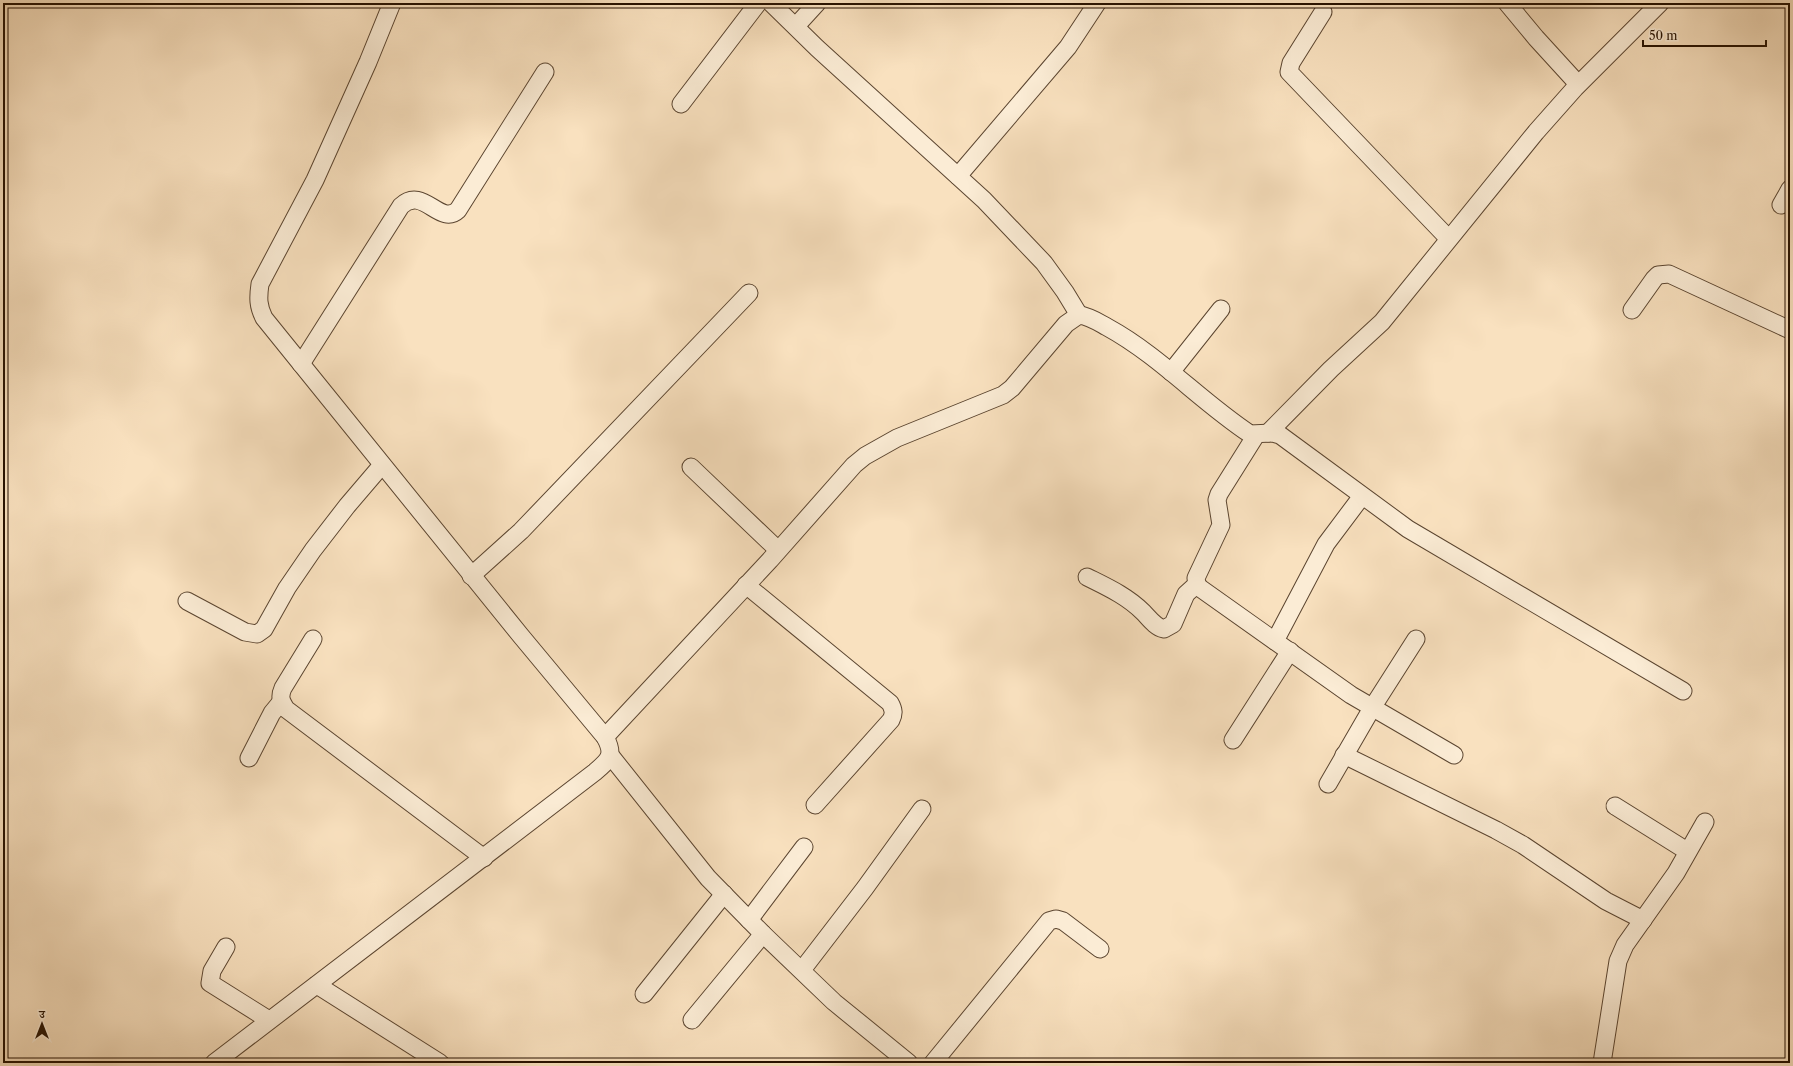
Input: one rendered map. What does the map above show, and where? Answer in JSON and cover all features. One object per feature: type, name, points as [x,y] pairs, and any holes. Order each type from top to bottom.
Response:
[{"type":"street","points":[[214,1063],[317,985],[356,953],[484,858],[595,772],[606,762],[610,755],[610,746],[605,737],[471,576],[264,318],[259,306],[258,297],[260,284],[315,180],[368,62],[392,3]]},
{"type":"street","points":[[681,104],[758,3]]},
{"type":"street","points":[[771,3],[817,48],[958,176],[1015,231],[1044,263],[1065,292],[1079,315],[1092,319],[1121,335],[1250,434],[1280,435],[1408,529],[1683,691]]},
{"type":"street","points":[[796,26],[817,3]]},
{"type":"street","points":[[958,176],[1068,47],[1097,3]]},
{"type":"street","points":[[1507,3],[1536,38],[1578,84]]},
{"type":"street","points":[[1454,755],[1351,695],[1200,588],[1197,584],[1196,578],[1221,525],[1217,500],[1219,494],[1262,434],[1382,322],[1448,238],[1536,132],[1578,84],[1660,3]]},
{"type":"street","points":[[1323,12],[1291,63],[1289,72],[1448,238]]},
{"type":"street","points":[[301,364],[401,206],[406,201],[413,199],[420,200],[449,215],[454,214],[508,132],[544,72]]},
{"type":"street","points":[[1781,205],[1790,190]]},
{"type":"street","points":[[1632,310],[1658,275],[1669,274],[1790,330]]},
{"type":"street","points":[[471,576],[521,531],[749,293]]},
{"type":"street","points":[[1171,372],[1221,308]]},
{"type":"street","points":[[605,737],[746,585],[844,476],[865,456],[916,429],[1004,395],[1012,388],[1066,324],[1079,315]]},
{"type":"street","points":[[187,601],[245,632],[256,634],[264,629],[287,588],[313,550],[347,506],[382,465]]},
{"type":"street","points":[[691,467],[778,550]]},
{"type":"street","points":[[1275,641],[1326,544],[1362,496]]},
{"type":"street","points":[[1087,577],[1129,600],[1160,628],[1164,629],[1173,624],[1186,594],[1197,584]]},
{"type":"street","points":[[746,585],[890,704],[893,709],[894,715],[891,720],[815,805]]},
{"type":"street","points":[[313,639],[280,695],[281,702],[286,709],[484,858]]},
{"type":"street","points":[[1328,784],[1372,708],[1416,639]]},
{"type":"street","points":[[1233,740],[1290,651]]},
{"type":"street","points":[[249,758],[270,717],[281,702]]},
{"type":"street","points":[[610,755],[708,878],[763,934],[852,1017],[903,1061]]},
{"type":"street","points":[[1344,755],[1496,830],[1523,845],[1606,902],[1643,920]]},
{"type":"street","points":[[1615,806],[1688,851]]},
{"type":"street","points":[[802,970],[865,888],[922,809]]},
{"type":"street","points":[[1602,1063],[1618,961],[1626,945],[1655,905],[1676,872],[1705,822]]},
{"type":"street","points":[[749,920],[804,847]]},
{"type":"street","points":[[644,994],[724,894]]},
{"type":"street","points":[[933,1063],[1049,921],[1056,919],[1063,921],[1100,949]]},
{"type":"street","points":[[692,1020],[763,934]]},
{"type":"street","points":[[226,947],[212,971],[210,983],[269,1020]]},
{"type":"street","points":[[317,985],[440,1063]]}]
